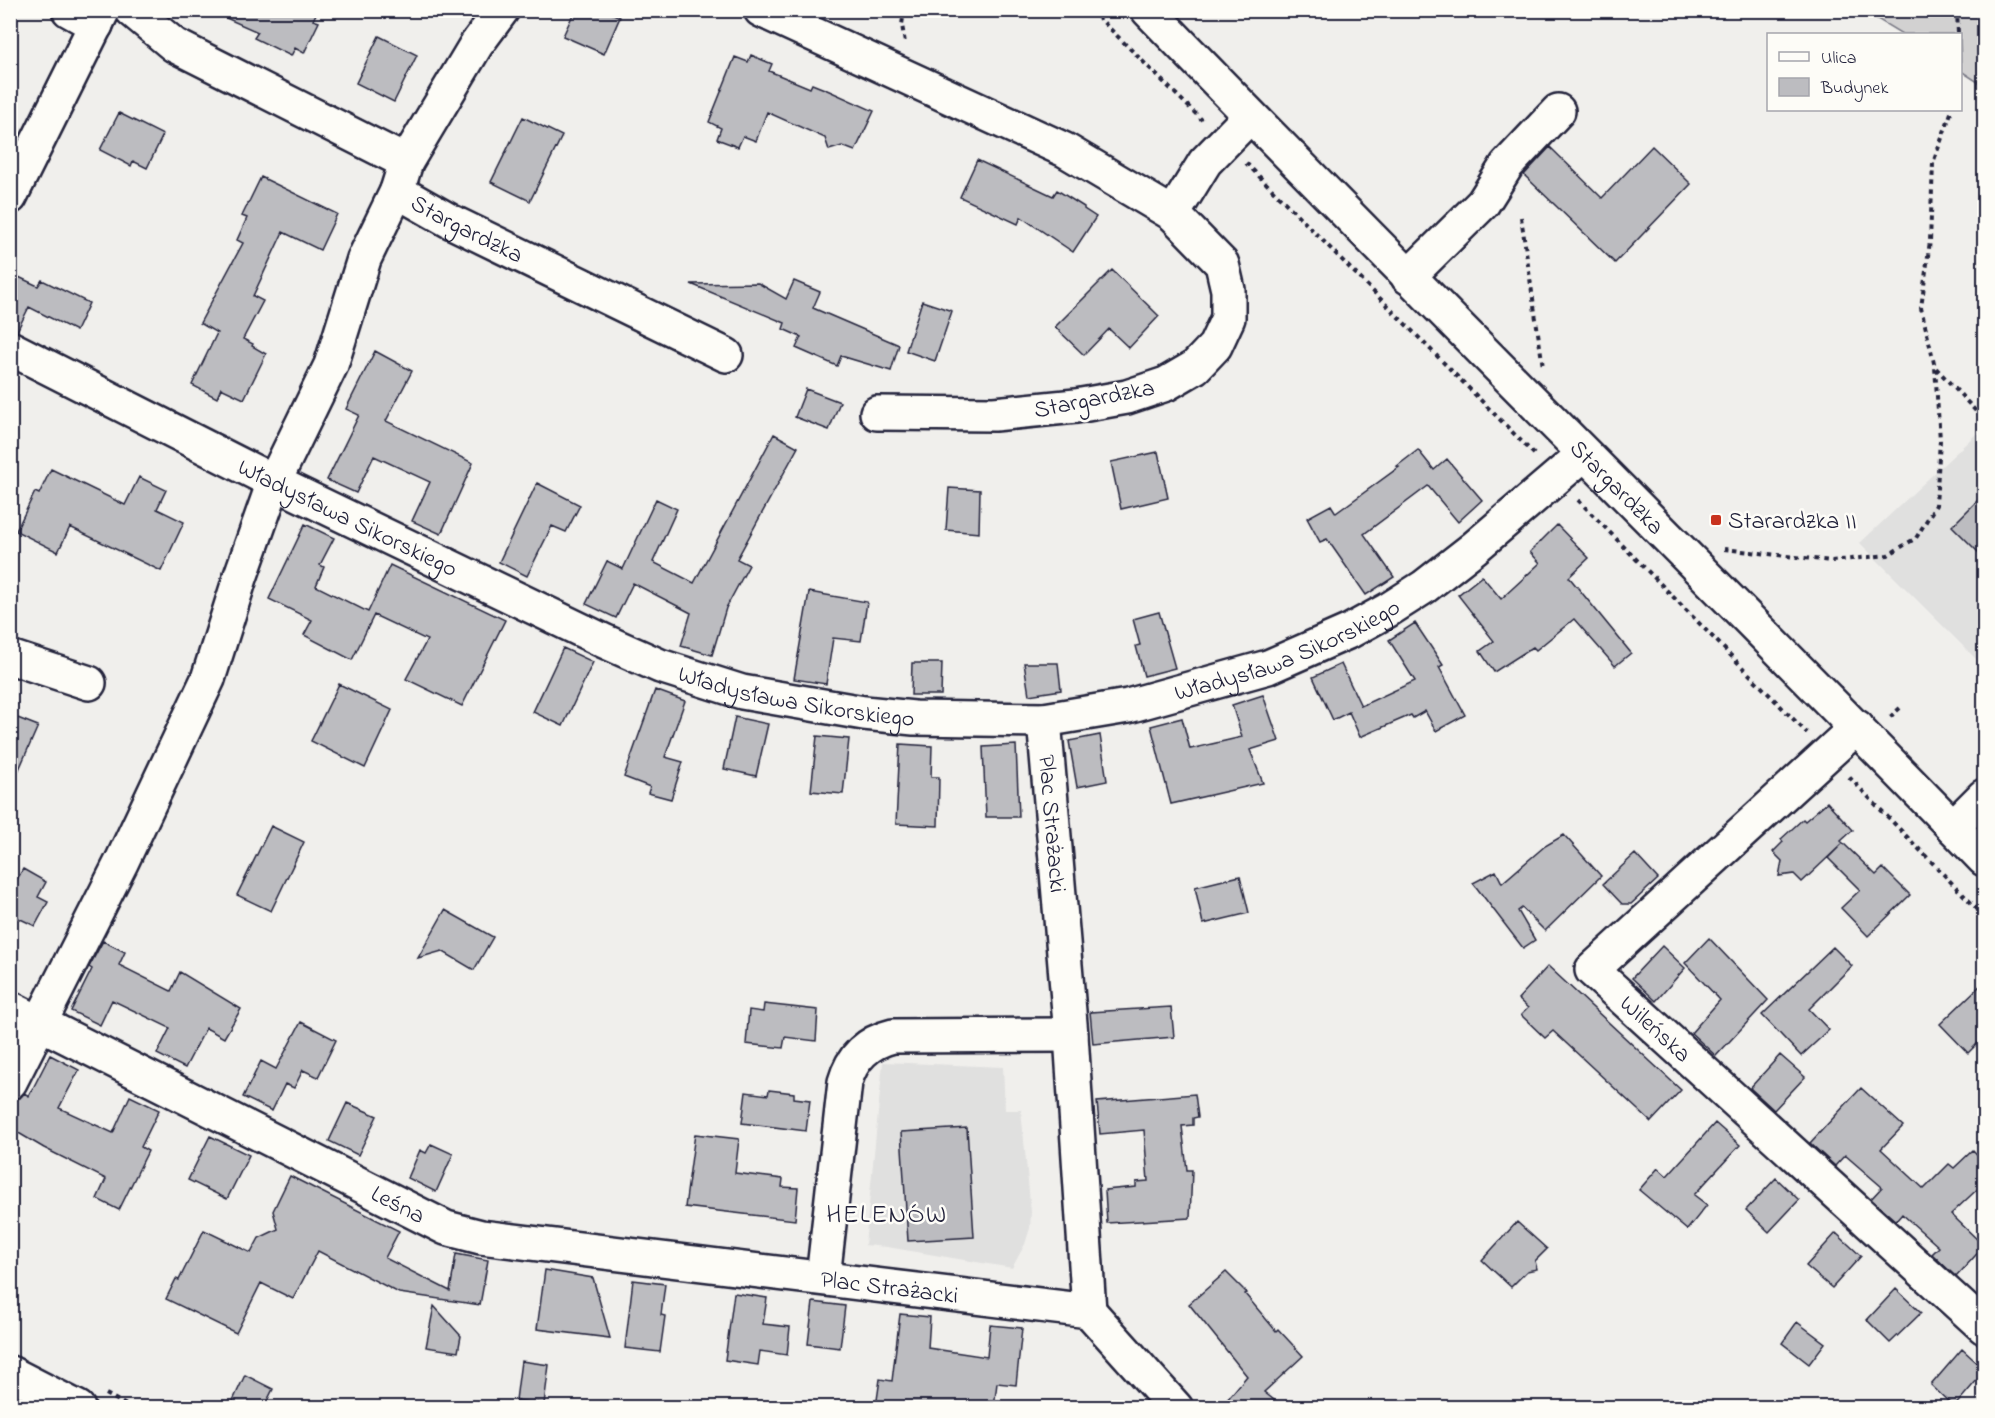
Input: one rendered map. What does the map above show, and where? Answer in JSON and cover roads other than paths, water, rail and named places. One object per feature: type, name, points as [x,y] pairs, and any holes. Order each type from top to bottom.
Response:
[{"type":"street","points":[[10,1082],[42,1023],[122,861],[208,679],[274,482],[331,365],[364,259],[402,177],[174,45],[132,10]]},
{"type":"street","name":"Stargardzka","points":[[502,10],[476,45],[402,177],[450,221],[726,355]]},
{"type":"street","name":"Stargardzka","points":[[761,10],[1065,150],[1173,214],[1222,264],[1228,290],[1228,318],[1215,346],[1195,367],[1166,384],[1127,397],[1076,406],[994,414],[877,413]]},
{"type":"street","name":"Stargardzka","points":[[1148,10],[1408,277],[1857,727],[1984,859]]},
{"type":"street","points":[[10,197],[89,15]]},
{"type":"street","points":[[1408,277],[1483,203],[1508,165],[1558,111]]},
{"type":"street","points":[[1173,214],[1205,162],[1250,116]]},
{"type":"street","name":"Władysława Sikorskiego","points":[[10,348],[274,482],[660,666],[732,689],[803,704],[904,717],[1044,720],[1128,706],[1268,667],[1350,631],[1424,587],[1474,548],[1584,454]]},
{"type":"street","points":[[10,657],[89,683]]},
{"type":"street","name":"Plac Strażacki","points":[[1044,720],[1071,1035],[1089,1311],[823,1278],[844,1082],[851,1064],[864,1049],[880,1039],[893,1036],[1071,1035]]},
{"type":"street","name":"Wileńska","points":[[1857,727],[1592,970],[1984,1327]]},
{"type":"street","points":[[1953,827],[1984,796]]},
{"type":"street","name":"Leśna","points":[[10,1008],[446,1228],[481,1237],[823,1278]]},
{"type":"street","points":[[1089,1311],[1176,1407]]},
{"type":"street","points":[[10,1373],[78,1407]]},
{"type":"place","name":"Starardzka II","points":[[1716,520]]},
{"type":"district","name":"HELENÓW","points":[[887,1213]]}]
